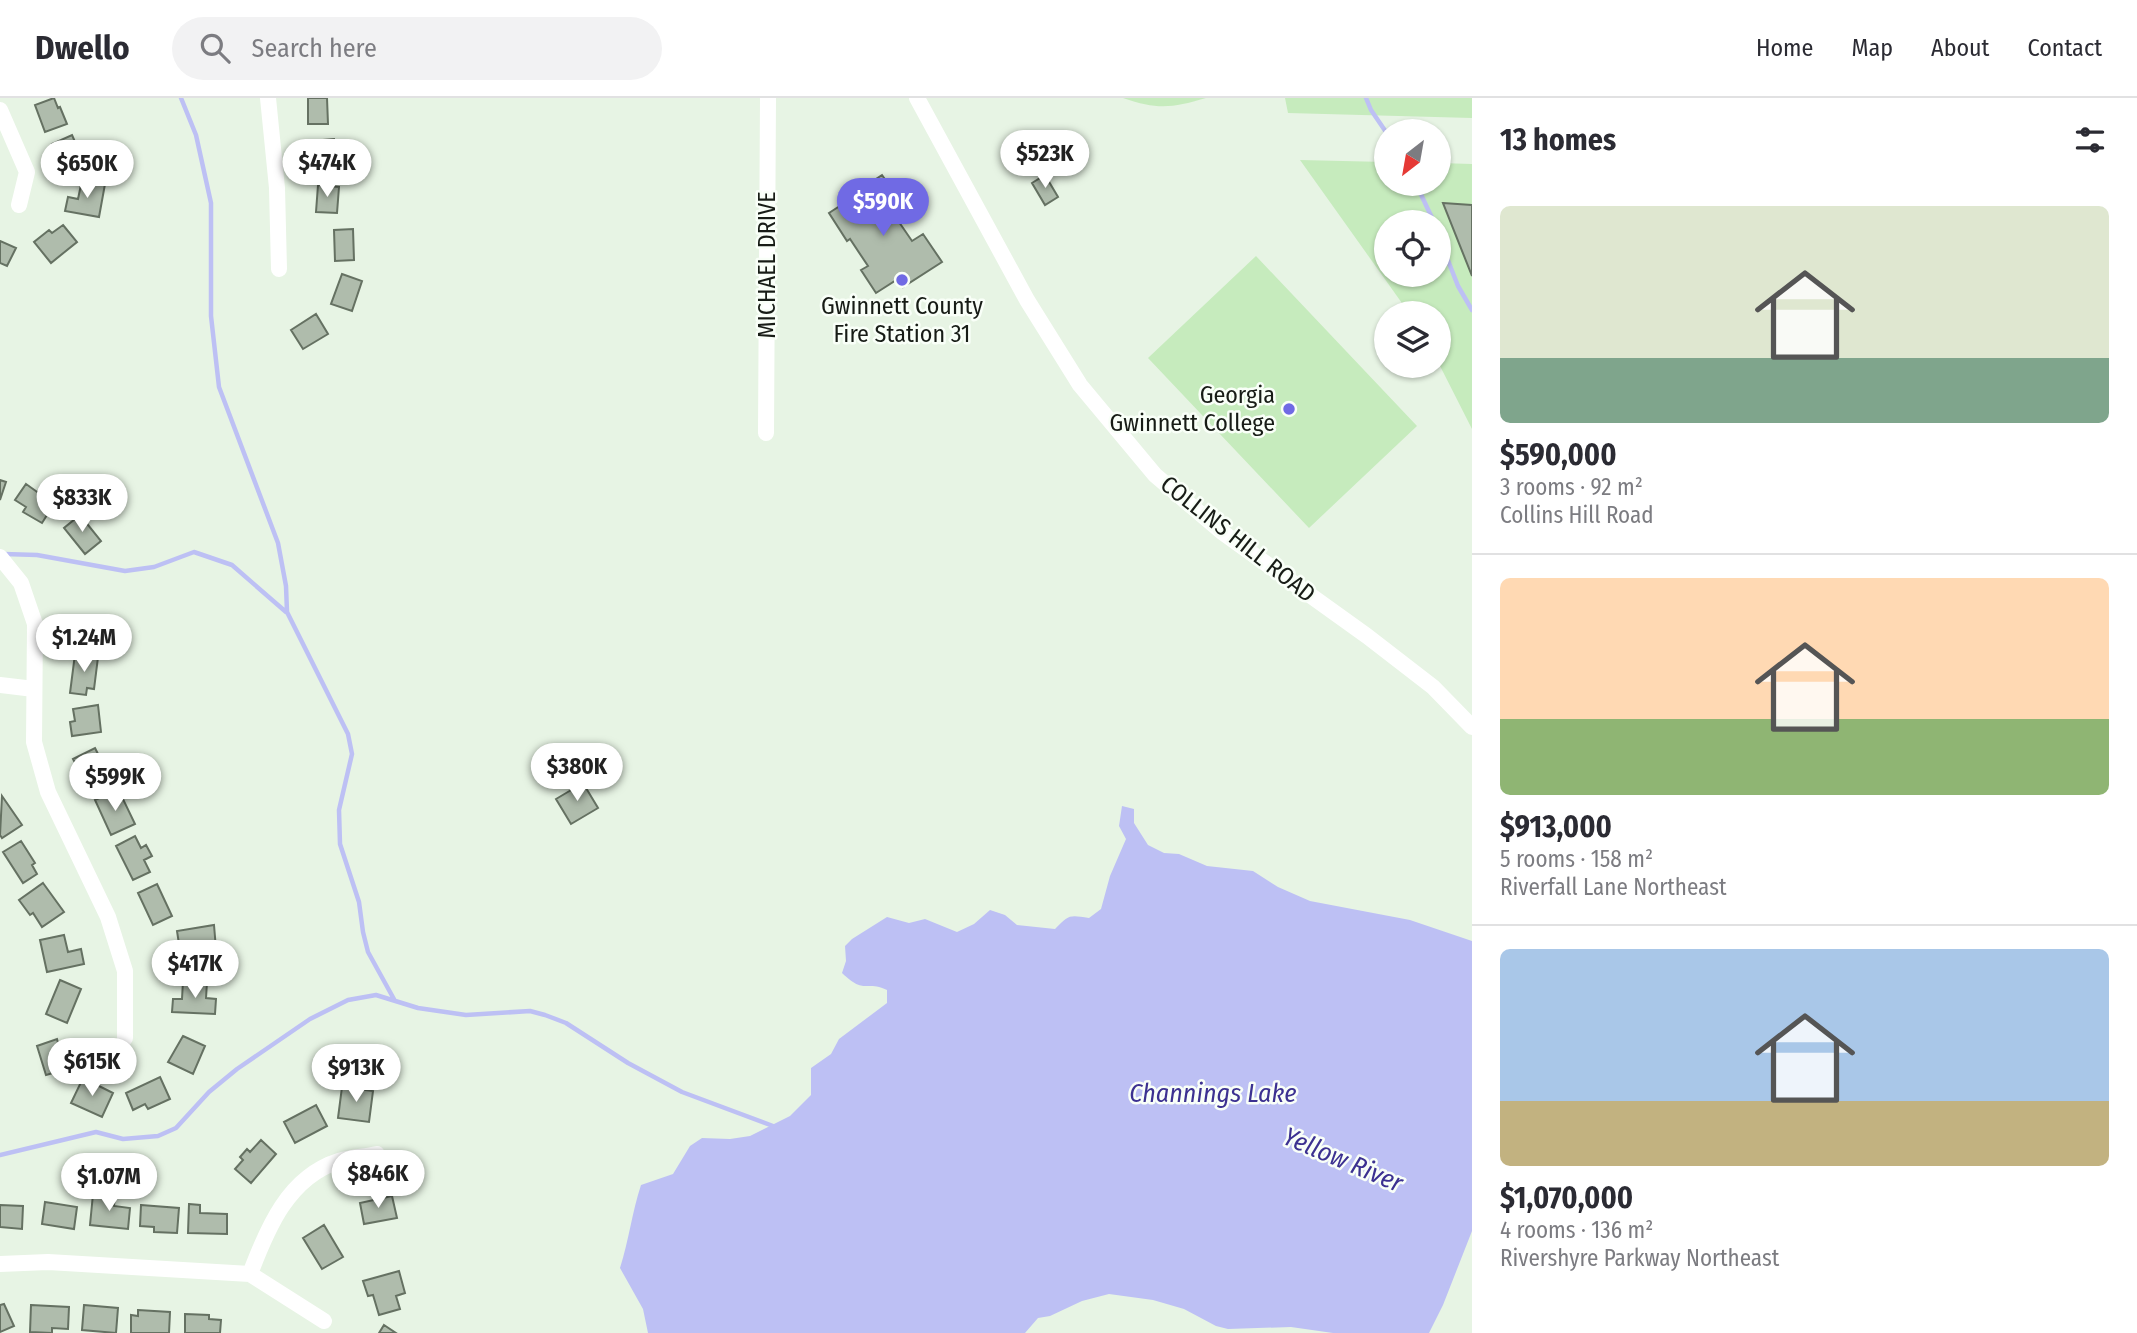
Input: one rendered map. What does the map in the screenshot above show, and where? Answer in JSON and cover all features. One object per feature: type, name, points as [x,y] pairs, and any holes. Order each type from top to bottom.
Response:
[{"type":"street","points":[[268,98],[277,188],[279,269]]},
{"type":"street","name":"MICHAEL DRIVE","points":[[766,433],[768,98]]},
{"type":"street","name":"COLLINS HILL ROAD","points":[[917,98],[1027,300],[1080,385],[1122,439],[1155,475],[1222,532],[1433,687],[1472,727]]},
{"type":"street","points":[[0,110],[27,172],[19,205]]},
{"type":"street","points":[[0,557],[21,583],[35,624],[34,742],[48,793],[108,918],[125,971],[125,1038]]},
{"type":"street","points":[[0,685],[34,689]]},
{"type":"street","points":[[250,1274],[268,1228],[284,1202],[305,1180],[337,1161],[377,1154]]},
{"type":"street","points":[[0,1264],[48,1262],[250,1274],[324,1321]]},
{"type":"green space","points":[[1123,98],[1206,98],[1165,106]]},
{"type":"green space","points":[[1285,98],[1472,98],[1472,118],[1288,113]]},
{"type":"green space","points":[[1300,160],[1374,162],[1374,196],[1451,196],[1451,163],[1472,164],[1472,429],[1446,378],[1451,378],[1451,301],[1400,301],[1390,287],[1451,287],[1451,210],[1374,210],[1374,264]]},
{"type":"green space","points":[[1256,256],[1417,426],[1309,528],[1148,358]]},
{"type":"water","name":"Channings Lake","points":[[1122,806],[1134,809],[1134,823],[1148,845],[1164,853],[1179,854],[1207,866],[1253,871],[1278,887],[1310,901],[1410,920],[1472,941],[1472,1231],[1429,1333],[1333,1333],[1291,1327],[1228,1329],[1216,1326],[1184,1309],[1153,1300],[1109,1294],[1038,1318],[1025,1333],[648,1333],[643,1309],[620,1268],[641,1185],[673,1174],[690,1146],[702,1138],[730,1139],[750,1136],[790,1116],[811,1095],[811,1068],[831,1054],[839,1039],[887,1003],[887,990],[856,984],[842,973],[846,961],[845,946],[887,917],[909,923],[925,919],[957,932],[974,924],[990,910],[1005,915],[1017,925],[1055,929],[1070,917],[1089,918],[1101,909],[1110,876],[1126,839],[1119,826]]},
{"type":"building","points":[[54,98],[67,124],[45,132],[35,105]]},
{"type":"building","points":[[308,98],[327,98],[328,124],[308,124]]},
{"type":"building","points":[[72,135],[85,165],[61,176],[53,159],[58,157],[52,144]]},
{"type":"building","points":[[334,139],[337,168],[314,170],[311,141]]},
{"type":"building","points":[[882,175],[899,199],[888,206],[912,241],[923,234],[942,262],[903,287],[898,279],[876,293],[861,270],[868,266],[829,213],[872,185],[870,183]]},
{"type":"building","points":[[1045,175],[1058,197],[1045,205],[1032,183]]},
{"type":"building","points":[[82,180],[105,184],[99,217],[65,211],[68,197],[78,199]]},
{"type":"building","points":[[318,185],[339,187],[337,213],[316,212]]},
{"type":"building","points":[[1443,203],[1472,205],[1472,276],[1451,223],[1451,210],[1446,210]]},
{"type":"building","points":[[63,225],[77,242],[51,263],[34,242],[49,230],[52,233]]},
{"type":"building","points":[[353,229],[354,260],[335,261],[334,230]]},
{"type":"building","points":[[0,241],[16,248],[7,266],[0,263]]},
{"type":"building","points":[[342,274],[362,281],[352,311],[331,304]]},
{"type":"building","points":[[316,314],[328,334],[303,349],[291,330]]},
{"type":"building","points":[[0,480],[6,482],[0,500]]},
{"type":"building","points":[[26,484],[54,504],[42,523],[23,512],[26,507],[15,500]]},
{"type":"building","points":[[80,515],[101,541],[85,554],[64,528]]},
{"type":"building","points":[[75,654],[98,657],[94,689],[87,688],[86,695],[70,693]]},
{"type":"building","points":[[98,705],[101,732],[72,736],[70,722],[75,721],[73,709]]},
{"type":"building","points":[[95,748],[109,776],[101,780],[103,785],[90,791],[73,759]]},
{"type":"building","points":[[583,783],[598,808],[571,824],[556,799]]},
{"type":"building","points":[[112,792],[117,802],[123,799],[135,824],[111,835],[95,800]]},
{"type":"building","points":[[2,796],[22,825],[2,838],[0,835]]},
{"type":"building","points":[[135,836],[141,848],[146,845],[152,856],[144,860],[150,872],[133,880],[116,846]]},
{"type":"building","points":[[21,841],[35,863],[32,865],[37,874],[23,883],[3,852]]},
{"type":"building","points":[[43,883],[64,912],[42,927],[33,913],[30,915],[19,900]]},
{"type":"building","points":[[157,884],[172,916],[153,925],[138,893]]},
{"type":"building","points":[[214,925],[217,961],[186,965],[177,931]]},
{"type":"building","points":[[64,935],[68,952],[81,949],[84,964],[47,972],[40,940]]},
{"type":"building","points":[[60,980],[81,989],[67,1023],[46,1014]]},
{"type":"building","points":[[183,981],[207,982],[206,998],[216,999],[215,1014],[172,1012],[173,999],[182,999]]},
{"type":"building","points":[[183,1036],[205,1046],[193,1074],[168,1062]]},
{"type":"building","points":[[57,1039],[61,1055],[69,1052],[74,1067],[46,1075],[37,1046]]},
{"type":"building","points":[[160,1077],[170,1099],[148,1109],[145,1104],[133,1110],[126,1093]]},
{"type":"building","points":[[83,1078],[113,1093],[102,1117],[71,1103]]},
{"type":"building","points":[[342,1087],[373,1091],[369,1122],[338,1118]]},
{"type":"building","points":[[316,1105],[327,1126],[295,1143],[284,1122]]},
{"type":"building","points":[[261,1140],[276,1154],[251,1183],[235,1169],[243,1160],[240,1157],[247,1149],[250,1152]]},
{"type":"building","points":[[93,1194],[115,1196],[114,1206],[130,1208],[128,1229],[90,1225]]},
{"type":"building","points":[[392,1196],[397,1218],[364,1224],[360,1203]]},
{"type":"building","points":[[45,1202],[77,1207],[74,1229],[42,1224]]},
{"type":"building","points":[[189,1204],[200,1205],[200,1213],[227,1214],[227,1234],[188,1233]]},
{"type":"building","points":[[0,1205],[23,1206],[22,1229],[0,1227]]},
{"type":"building","points":[[141,1205],[179,1208],[177,1233],[154,1232],[154,1227],[140,1226]]},
{"type":"building","points":[[324,1225],[343,1257],[322,1269],[303,1238]]},
{"type":"building","points":[[399,1271],[405,1293],[396,1296],[400,1309],[379,1315],[373,1295],[368,1296],[363,1281]]},
{"type":"building","points":[[4,1304],[14,1326],[0,1332],[0,1305]]},
{"type":"building","points":[[31,1305],[69,1307],[68,1329],[52,1328],[52,1333],[30,1332]]},
{"type":"building","points":[[84,1305],[118,1308],[116,1333],[82,1330]]},
{"type":"building","points":[[138,1310],[170,1312],[169,1333],[131,1333],[131,1315],[138,1316]]},
{"type":"building","points":[[185,1314],[209,1315],[209,1319],[221,1320],[220,1333],[185,1333]]},
{"type":"building","points":[[384,1325],[396,1333],[379,1333]]},
{"type":"waterway","points":[[181,98],[196,135],[211,203],[211,316],[219,387],[278,543],[286,586],[287,612],[348,734],[352,754],[339,810],[340,844],[359,902],[368,952],[395,1001]]},
{"type":"waterway","points":[[1366,98],[1377,119]]},
{"type":"waterway","points":[[1422,196],[1428,210]]},
{"type":"waterway","points":[[1451,268],[1472,310]]},
{"type":"waterway","points":[[4,554],[37,555],[125,571],[154,567],[194,552],[232,565],[286,612]]},
{"type":"waterway","points":[[0,1155],[96,1132],[123,1139],[158,1136],[176,1128],[209,1092],[237,1069],[310,1019],[348,1000],[376,995],[418,1008],[466,1015],[530,1011],[545,1015],[566,1023],[628,1063],[682,1092],[773,1126]]},
{"type":"place","name":"Gwinnett County Fire Station 31","points":[[902,280]]},
{"type":"place","name":"Georgia Gwinnett College","points":[[1289,409]]},
{"type":"water label","name":"Yellow River","points":[[1343,1160]]}]
